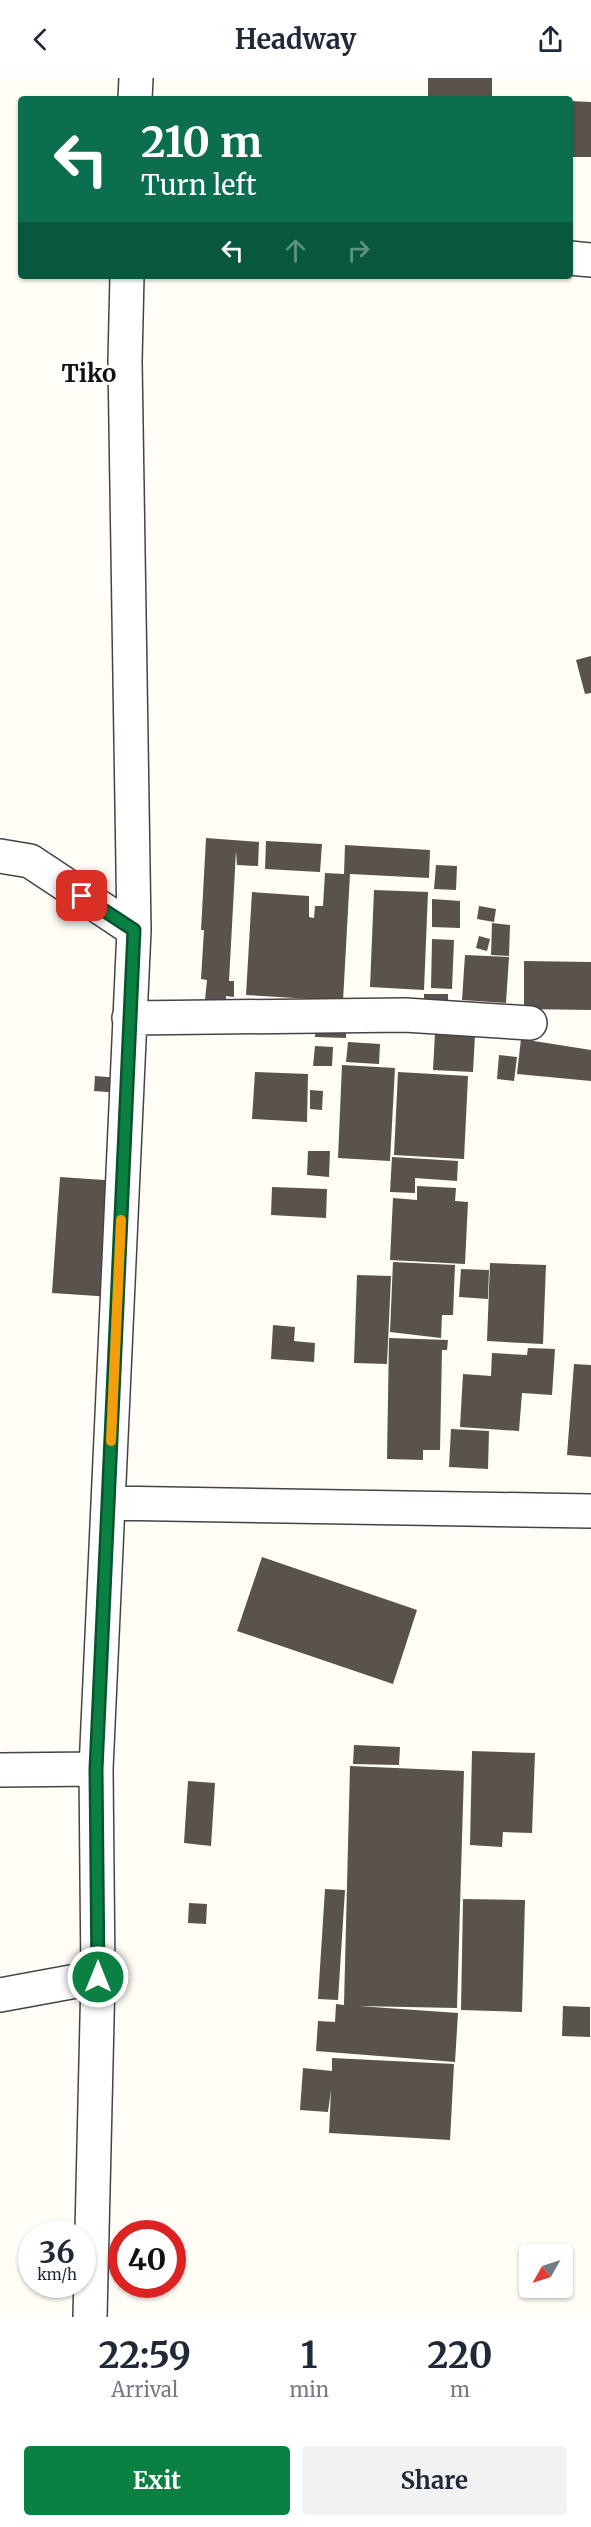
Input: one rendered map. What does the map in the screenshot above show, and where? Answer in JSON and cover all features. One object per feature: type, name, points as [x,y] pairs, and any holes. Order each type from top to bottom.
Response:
[{"type":"street","points":[[135,96],[136,78]]},
{"type":"street","points":[[573,258],[591,260]]},
{"type":"street","points":[[90,2317],[98,1977],[96,1769],[134,930],[125,361],[127,279]]},
{"type":"street","points":[[0,856],[30,861],[134,930]]},
{"type":"street","points":[[129,1018],[405,1015],[530,1023]]},
{"type":"street","points":[[108,1503],[591,1511]]},
{"type":"street","points":[[0,1770],[96,1769]]},
{"type":"street","points":[[0,1995],[98,1977]]},
{"type":"building","points":[[428,78],[492,78],[492,96],[428,96]]},
{"type":"building","points":[[573,101],[591,102],[591,157],[573,157]]},
{"type":"building","points":[[591,656],[591,693],[585,694],[576,660]]},
{"type":"building","points":[[206,838],[259,842],[258,866],[237,865],[236,851],[229,981],[234,981],[234,997],[226,996],[226,999],[230,999],[229,1011],[204,1010],[207,980],[201,979],[204,930],[201,930]]},
{"type":"building","points":[[266,841],[322,844],[320,872],[265,869]]},
{"type":"building","points":[[345,845],[430,850],[429,878],[350,874],[343,1001],[246,995],[252,892],[309,896],[309,917],[314,918],[315,906],[323,906],[325,873],[344,874]]},
{"type":"building","points":[[436,865],[457,866],[456,890],[434,889]]},
{"type":"building","points":[[374,890],[428,892],[424,990],[370,987]]},
{"type":"building","points":[[432,899],[460,901],[460,928],[432,927]]},
{"type":"building","points":[[479,906],[496,909],[494,922],[477,919]]},
{"type":"building","points":[[492,923],[510,925],[509,956],[491,955]]},
{"type":"building","points":[[479,936],[490,939],[487,951],[476,948]]},
{"type":"building","points":[[432,939],[454,940],[452,989],[431,988]]},
{"type":"building","points":[[465,955],[509,957],[506,1003],[462,1000]]},
{"type":"building","points":[[524,961],[591,962],[591,1010],[524,1009]]},
{"type":"building","points":[[424,994],[448,994],[448,1005],[424,1006]]},
{"type":"building","points":[[316,1020],[346,1022],[346,1038],[315,1037]]},
{"type":"building","points":[[435,1033],[475,1035],[473,1072],[433,1070]]},
{"type":"building","points":[[521,1039],[591,1050],[591,1081],[517,1074]]},
{"type":"building","points":[[348,1042],[380,1044],[379,1064],[346,1062]]},
{"type":"building","points":[[315,1046],[333,1047],[332,1066],[313,1066]]},
{"type":"building","points":[[499,1055],[517,1057],[514,1081],[497,1079]]},
{"type":"building","points":[[342,1065],[395,1068],[390,1161],[338,1158]]},
{"type":"building","points":[[255,1072],[308,1074],[307,1122],[252,1119]]},
{"type":"building","points":[[398,1072],[468,1076],[464,1159],[394,1155]]},
{"type":"building","points":[[95,1076],[120,1078],[120,1093],[94,1091]]},
{"type":"building","points":[[310,1090],[323,1091],[322,1110],[310,1109]]},
{"type":"building","points":[[308,1151],[330,1151],[329,1177],[307,1175]]},
{"type":"building","points":[[392,1157],[458,1161],[457,1181],[415,1178],[415,1193],[390,1192]]},
{"type":"building","points":[[60,1177],[119,1181],[112,1297],[52,1293]]},
{"type":"building","points":[[417,1186],[456,1188],[455,1201],[468,1202],[465,1264],[390,1260],[393,1198],[417,1200]]},
{"type":"building","points":[[272,1187],[327,1189],[326,1218],[271,1215]]},
{"type":"building","points":[[393,1262],[455,1265],[453,1315],[442,1315],[441,1338],[390,1332]]},
{"type":"building","points":[[490,1263],[546,1265],[543,1344],[487,1341]]},
{"type":"building","points":[[461,1269],[489,1270],[488,1299],[459,1297]]},
{"type":"building","points":[[357,1275],[391,1276],[387,1364],[354,1363]]},
{"type":"building","points":[[273,1325],[295,1327],[294,1341],[315,1343],[314,1362],[271,1359]]},
{"type":"building","points":[[389,1338],[448,1340],[447,1350],[442,1350],[440,1450],[423,1450],[423,1460],[387,1459]]},
{"type":"building","points":[[528,1348],[555,1349],[552,1395],[522,1393],[519,1431],[460,1427],[463,1374],[491,1376],[492,1353],[527,1355]]},
{"type":"building","points":[[574,1364],[591,1365],[591,1457],[567,1455]]},
{"type":"building","points":[[451,1429],[489,1431],[488,1469],[449,1467]]},
{"type":"building","points":[[262,1557],[417,1610],[393,1684],[237,1631]]},
{"type":"building","points":[[354,1745],[400,1747],[399,1765],[353,1764]]},
{"type":"building","points":[[472,1751],[535,1753],[532,1833],[503,1832],[502,1847],[470,1845]]},
{"type":"building","points":[[350,1766],[464,1771],[457,2008],[358,2006],[458,2013],[455,2062],[316,2051],[318,2021],[335,2022],[336,2004],[344,2005]]},
{"type":"building","points":[[188,1781],[215,1783],[211,1846],[184,1843]]},
{"type":"building","points":[[325,1889],[345,1890],[338,2000],[318,1999]]},
{"type":"building","points":[[463,1899],[525,1900],[522,2012],[461,2010]]},
{"type":"building","points":[[189,1903],[207,1904],[206,1924],[188,1923]]},
{"type":"building","points":[[563,2006],[590,2007],[590,2037],[562,2036]]},
{"type":"building","points":[[332,2058],[454,2064],[450,2140],[329,2133],[331,2090],[328,2112],[300,2110],[303,2068],[332,2071]]},
{"type":"slow traffic","points":[[111,1441],[121,1220]]},
{"type":"district","name":"Tiko","points":[[89,374]]},
{"type":"route","points":[[82,896],[134,930],[96,1769],[98,1977]]}]
